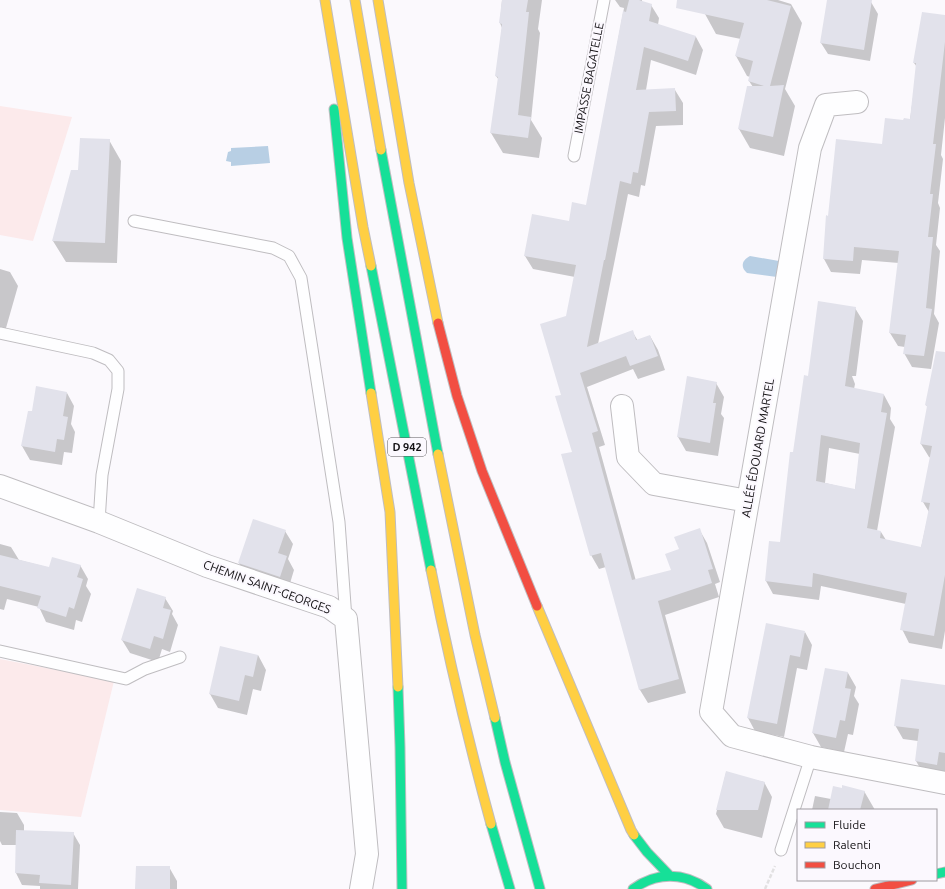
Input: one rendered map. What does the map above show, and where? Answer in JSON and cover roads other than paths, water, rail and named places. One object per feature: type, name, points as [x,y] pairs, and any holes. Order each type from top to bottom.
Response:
[{"type":"main road","points":[[324,0],[347,238],[390,512],[400,747],[402,889]]},
{"type":"main road","name":"D 942","points":[[324,0],[363,227],[448,654],[476,770],[510,889]]},
{"type":"main road","points":[[356,0],[379,138],[436,442],[470,612],[505,762],[540,889]]},
{"type":"main road","points":[[378,0],[399,129],[429,284],[467,429],[487,486],[631,830],[647,852],[670,876]]},
{"type":"main road","points":[[633,889],[653,878],[670,876],[689,879],[707,889]]},
{"type":"main road","points":[[875,889],[908,881]]},
{"type":"street","name":"ALLÉE ÉDOUARD MARTEL","points":[[811,756],[732,736],[711,712],[810,148],[826,105],[857,102]]},
{"type":"street","points":[[622,406],[628,457],[654,484],[748,501]]},
{"type":"street","name":"CHEMIN SAINT-GEORGES","points":[[0,486],[99,522],[207,566],[329,607],[346,619],[367,854],[361,889]]},
{"type":"street","points":[[811,756],[945,783]]},
{"type":"lane","name":"IMPASSE BAGATELLE","points":[[574,156],[604,0]]},
{"type":"lane","points":[[134,221],[273,248],[289,256],[300,278],[339,522],[346,619]]},
{"type":"lane","points":[[0,333],[93,353],[109,360],[118,371],[118,389],[102,475],[99,522]]},
{"type":"lane","points":[[0,651],[126,679],[145,669],[180,656]]},
{"type":"lane","points":[[781,850],[811,756]]},
{"type":"water","points":[[268,146],[270,163],[231,166],[231,162],[226,161],[228,152],[231,151],[231,148]]},
{"type":"water","points":[[750,256],[779,261],[781,264],[777,277],[747,273],[743,268],[743,264]]}]
